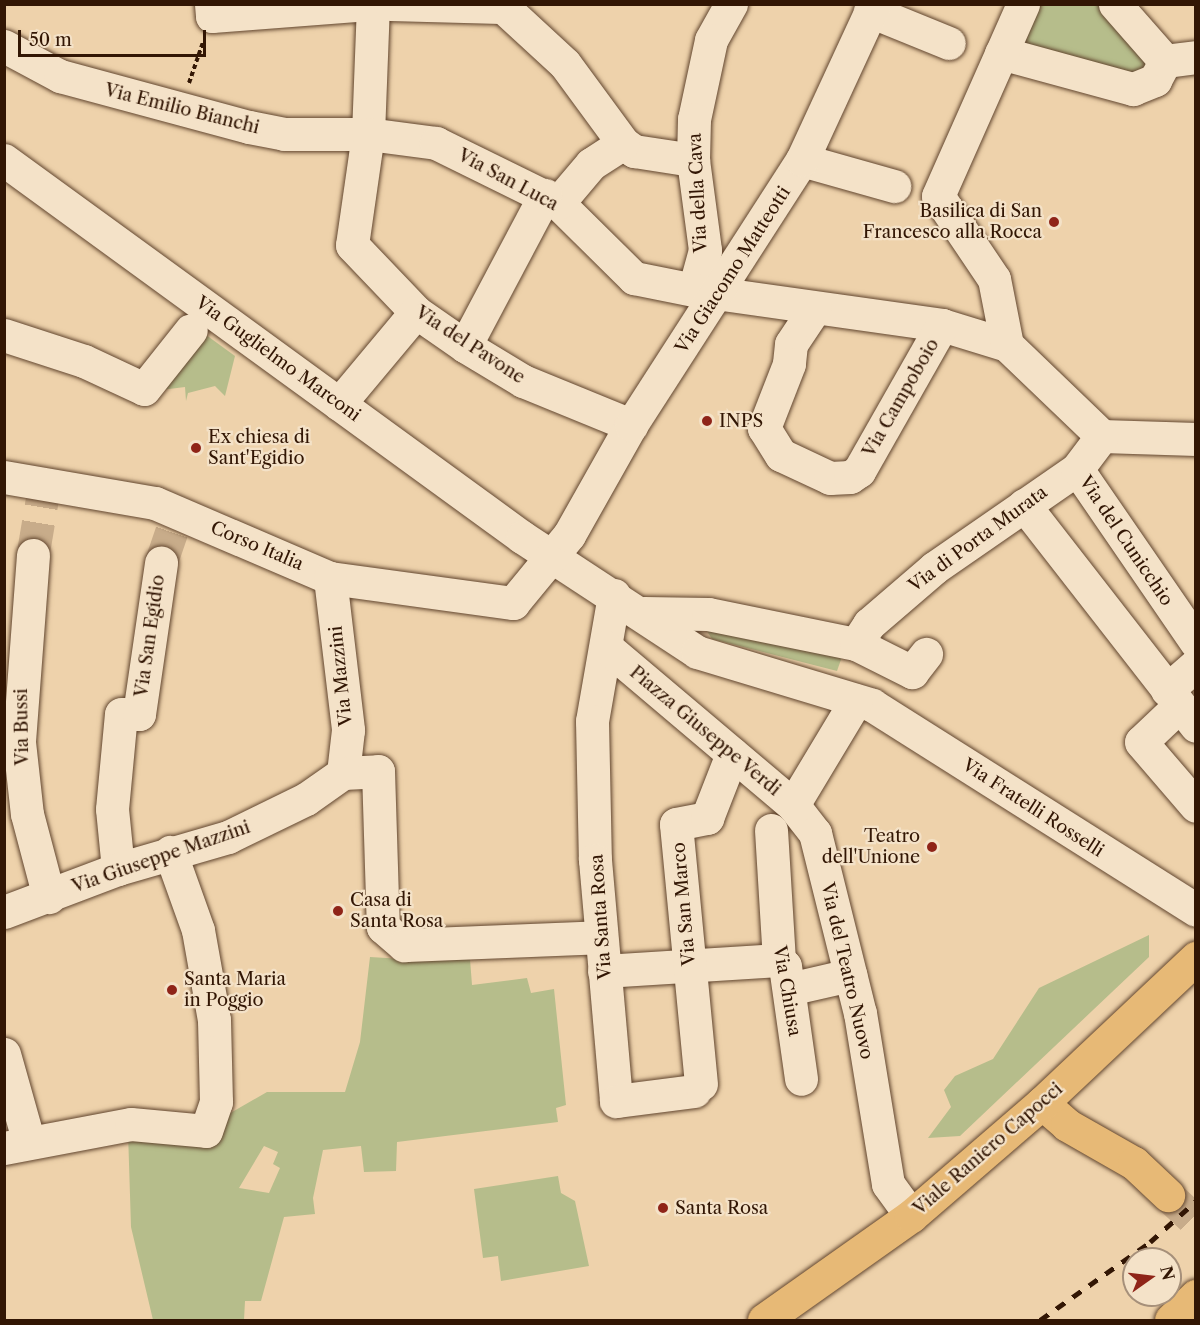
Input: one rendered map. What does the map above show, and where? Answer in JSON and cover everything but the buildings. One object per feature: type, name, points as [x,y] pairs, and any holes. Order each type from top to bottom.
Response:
[{"type":"main road","name":"Viale Raniero Capocci","points":[[764,1320],[911,1216],[1042,1102],[1196,958]]},
{"type":"main road","points":[[1042,1102],[1067,1125],[1134,1163],[1168,1195]]},
{"type":"main road","points":[[1170,1320],[1196,1296]]},
{"type":"street","points":[[212,10],[369,4]]},
{"type":"street","name":"Via del Pavone","points":[[373,4],[368,134],[352,245],[416,312],[465,346],[523,381],[631,425]]},
{"type":"street","points":[[390,4],[512,8],[565,64],[623,143],[634,151],[693,160]]},
{"type":"street","name":"Via della Cava","points":[[717,293],[705,250],[693,160],[702,73],[731,4]]},
{"type":"street","points":[[1023,4],[938,196],[994,279],[1007,345],[1102,436],[1196,439]]},
{"type":"street","points":[[997,59],[1133,90],[1155,80],[1180,59],[1115,4]]},
{"type":"street","points":[[872,8],[949,43]]},
{"type":"street","name":"Via Giacomo Matteotti","points":[[513,603],[574,526],[631,425],[802,160],[872,8]]},
{"type":"street","name":"Via Emilio Bianchi","points":[[4,46],[60,76],[180,110],[284,134],[368,134]]},
{"type":"street","name":"Via San Luca","points":[[368,134],[436,143],[552,199],[634,278],[717,293],[942,325],[1007,345]]},
{"type":"street","points":[[465,346],[552,199],[591,164],[623,143]]},
{"type":"street","name":"Via Guglielmo Marconi","points":[[4,160],[551,557]]},
{"type":"street","points":[[802,160],[894,186]]},
{"type":"street","points":[[717,293],[791,344],[822,309]]},
{"type":"street","points":[[339,404],[416,312]]},
{"type":"street","name":"Via Campoboio","points":[[791,344],[765,436],[781,455],[830,478],[850,477],[859,471],[942,325]]},
{"type":"street","points":[[4,335],[84,361],[144,389],[191,330]]},
{"type":"street","name":"Via di Porta Murata","points":[[856,644],[868,624],[934,568],[1077,468],[1102,436]]},
{"type":"street","name":"Via del Cunicchio","points":[[1077,468],[1196,642]]},
{"type":"street","name":"Corso Italia","points":[[4,477],[45,484],[177,518],[330,578],[513,603]]},
{"type":"street","points":[[1024,505],[1180,707]]},
{"type":"street","name":"Via Bussi","points":[[33,555],[19,742],[27,814],[49,897]]},
{"type":"street","points":[[551,557],[644,613],[697,652],[864,702]]},
{"type":"street","name":"Via San Egidio","points":[[118,869],[112,809],[121,714],[139,714],[161,563]]},
{"type":"street","name":"Via Mazzini","points":[[330,578],[348,730],[343,773]]},
{"type":"street","name":"Via Santa Rosa","points":[[614,595],[592,721],[601,937],[616,1101],[698,1087]]},
{"type":"street","points":[[644,613],[708,614],[856,644],[912,672],[926,654]]},
{"type":"street","name":"Piazza Giuseppe Verdi","points":[[605,651],[732,754],[780,809],[864,702]]},
{"type":"street","points":[[1196,665],[1180,707],[1141,742],[1196,806]]},
{"type":"street","name":"Via Fratelli Rosselli","points":[[864,702],[1196,910]]},
{"type":"street","name":"Via San Marco","points":[[698,1087],[676,824],[707,818],[732,754]]},
{"type":"street","points":[[343,773],[378,771],[383,927],[404,945],[601,937]]},
{"type":"street","name":"Via Giuseppe Mazzini","points":[[4,912],[49,897],[118,869],[255,826],[343,773]]},
{"type":"street","name":"Via del Teatro Nuovo","points":[[780,809],[815,833],[850,975],[888,1184],[911,1216]]},
{"type":"street","name":"Via Chiusa","points":[[780,809],[784,975],[801,1079]]},
{"type":"street","points":[[4,1054],[17,1145],[132,1124],[206,1131],[216,1102],[214,1020],[198,930],[170,852]]},
{"type":"street","points":[[604,971],[689,968],[784,975],[850,975]]},
{"type":"path","points":[[180,110],[212,10]]},
{"type":"green space","points":[[1038,5],[1100,5],[1149,63],[1141,77],[1018,47]]},
{"type":"green space","points":[[202,332],[235,356],[225,396],[215,386],[188,393],[186,401],[185,387],[161,390]]},
{"type":"green space","points":[[705,628],[844,651],[837,671],[712,639]]},
{"type":"green space","points":[[1149,935],[1149,957],[960,1136],[928,1138],[951,1107],[944,1090],[955,1076],[993,1059],[1039,988]]},
{"type":"green space","points":[[469,946],[472,985],[527,978],[531,993],[554,989],[566,1105],[556,1108],[558,1122],[397,1142],[396,1171],[364,1172],[361,1146],[323,1150],[313,1198],[315,1214],[284,1217],[261,1301],[245,1301],[244,1320],[153,1320],[131,1227],[128,1132],[220,1119],[267,1092],[345,1092],[360,1042],[370,957],[403,959]],"holes":[[[264,1146],[278,1152],[273,1164],[280,1168],[269,1193],[239,1188]]]},
{"type":"green space","points":[[558,1176],[561,1193],[575,1201],[589,1266],[501,1281],[498,1256],[483,1258],[474,1189]]},
{"type":"tunnel","points":[[33,555],[44,489]]},
{"type":"tunnel","points":[[161,563],[175,522]]},
{"type":"tunnel","points":[[1168,1195],[1196,1221]]},
{"type":"railway","points":[[1040,1320],[1150,1242],[1196,1201]]},
{"type":"place","name":"Basilica di San Francesco alla Rocca","points":[[1054,222]]},
{"type":"place","name":"INPS","points":[[707,421]]},
{"type":"place","name":"Ex chiesa di Sant'Egidio","points":[[196,448]]},
{"type":"place","name":"Teatro dell'Unione","points":[[932,847]]},
{"type":"place","name":"Casa di Santa Rosa","points":[[338,911]]},
{"type":"place","name":"Santa Maria in Poggio","points":[[172,990]]},
{"type":"place","name":"Santa Rosa","points":[[663,1208]]}]
